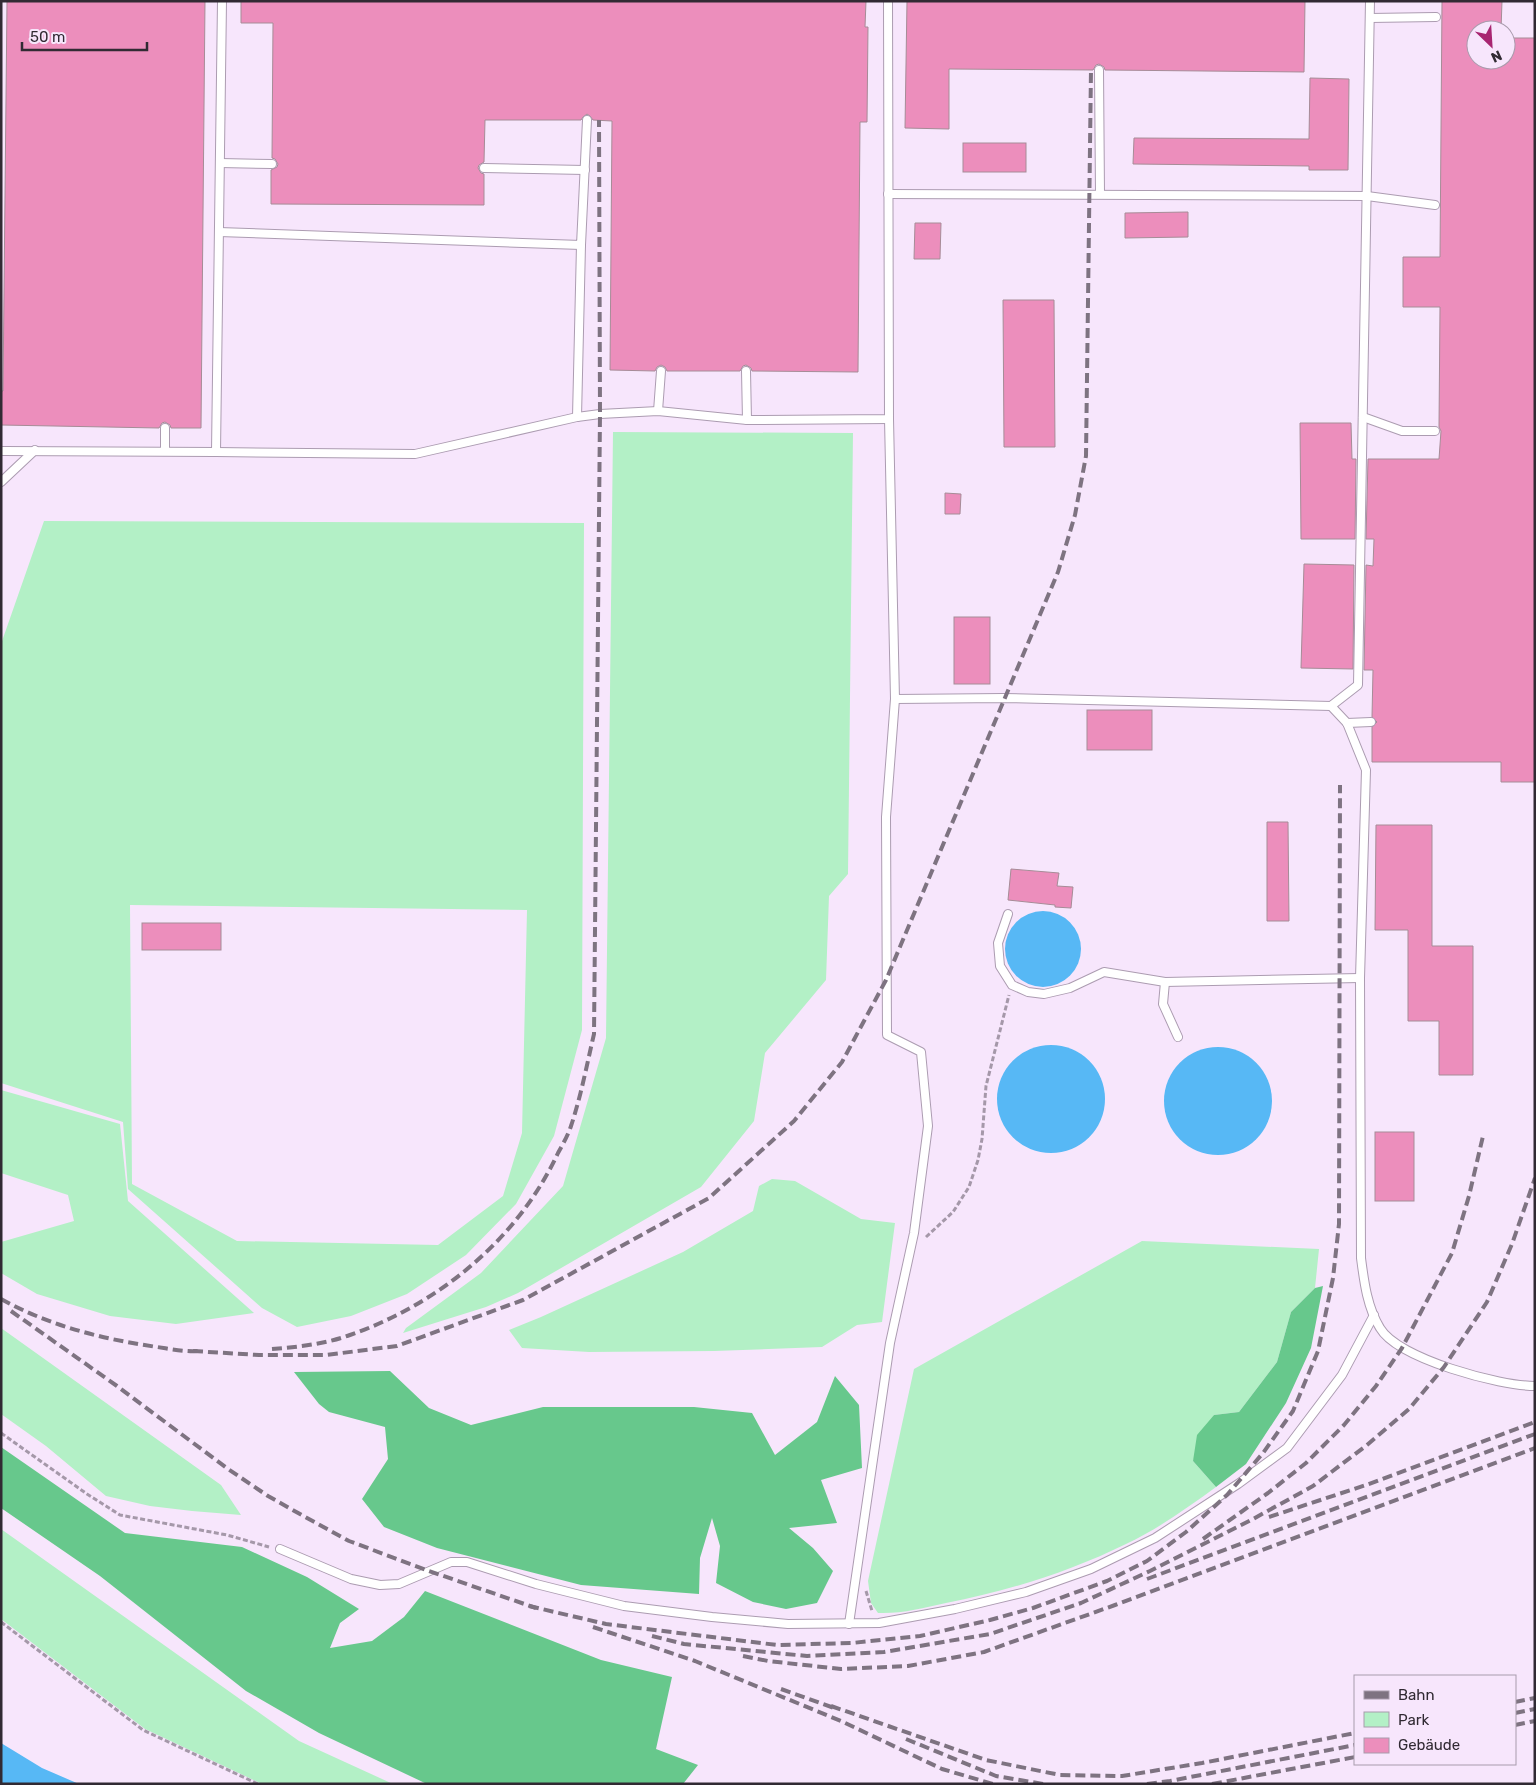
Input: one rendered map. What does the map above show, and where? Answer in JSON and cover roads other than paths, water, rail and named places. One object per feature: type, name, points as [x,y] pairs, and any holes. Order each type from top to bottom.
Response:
[{"type":"lane","points":[[216,452],[222,1]]},
{"type":"lane","points":[[849,1624],[890,1343],[914,1233],[928,1126],[921,1052],[887,1035],[886,818],[895,699],[889,419],[888,1]]},
{"type":"lane","points":[[895,699],[1014,699],[1331,706],[1358,685],[1370,1]]},
{"type":"lane","points":[[1370,18],[1436,17]]},
{"type":"lane","points":[[1099,70],[1100,194]]},
{"type":"lane","points":[[577,417],[580,244],[586,170],[587,120]]},
{"type":"lane","points":[[220,163],[272,164]]},
{"type":"lane","points":[[484,168],[586,170]]},
{"type":"lane","points":[[888,194],[1366,196],[1435,205]]},
{"type":"lane","points":[[219,232],[580,244]]},
{"type":"lane","points":[[658,412],[660,371]]},
{"type":"lane","points":[[746,371],[747,420]]},
{"type":"lane","points":[[3,451],[415,454],[577,417],[600,414],[658,412],[747,420],[889,419]]},
{"type":"lane","points":[[1363,417],[1402,432],[1434,431]]},
{"type":"lane","points":[[165,428],[165,451]]},
{"type":"lane","points":[[1,482],[35,450]]},
{"type":"lane","points":[[1331,706],[1346,723],[1366,770],[1360,978],[1361,1258],[1364,1286],[1380,1330],[1391,1341],[1402,1348],[1444,1367],[1498,1382],[1535,1386]]},
{"type":"lane","points":[[1346,723],[1371,722]]},
{"type":"lane","points":[[1008,914],[998,943],[1000,966],[1012,985],[1028,992],[1044,994],[1070,988],[1104,972],[1165,982],[1360,978]]},
{"type":"lane","points":[[1165,982],[1163,1004],[1178,1037]]},
{"type":"lane","points":[[280,1549],[351,1579],[380,1585],[399,1584],[451,1562],[467,1562],[536,1584],[624,1606],[788,1624],[875,1623],[955,1609],[1026,1592],[1091,1569],[1155,1538],[1238,1484],[1286,1448],[1342,1374],[1374,1315]]},
{"type":"water","points":[[1043,911],[1057,914],[1070,922],[1078,935],[1081,949],[1078,963],[1070,976],[1057,984],[1043,987],[1029,984],[1016,976],[1008,963],[1005,949],[1008,935],[1016,922],[1029,914]]},
{"type":"water","points":[[1051,1045],[1072,1049],[1089,1061],[1101,1078],[1105,1099],[1101,1120],[1089,1137],[1072,1149],[1051,1153],[1030,1149],[1013,1137],[1001,1120],[997,1099],[1001,1078],[1013,1061],[1030,1049]]},
{"type":"water","points":[[1218,1047],[1239,1051],[1256,1063],[1268,1080],[1272,1101],[1268,1122],[1256,1139],[1239,1151],[1218,1155],[1197,1151],[1180,1139],[1168,1122],[1164,1101],[1168,1080],[1180,1063],[1197,1051]]},
{"type":"water","points":[[1,1743],[42,1768],[79,1784],[1,1784]]},
{"type":"railway","points":[[193,1351],[259,1355],[326,1355],[397,1346],[523,1300],[709,1198],[794,1121],[842,1062],[886,980],[1058,572],[1075,515],[1086,456],[1091,70]]},
{"type":"railway","points":[[272,1349],[331,1341],[383,1322],[414,1306],[472,1265],[498,1240],[521,1213],[541,1184],[567,1136],[578,1103],[594,1034],[600,414],[599,120]]},
{"type":"railway","points":[[529,1606],[606,1624],[777,1645],[852,1643],[920,1636],[1033,1608],[1107,1581],[1147,1561],[1186,1532],[1227,1495],[1263,1453],[1293,1411],[1318,1351],[1333,1278],[1339,1224],[1340,785]]},
{"type":"railway","points":[[1203,1539],[1268,1493],[1306,1463],[1344,1425],[1376,1386],[1402,1348],[1452,1253],[1469,1196],[1483,1136]]},
{"type":"railway","points":[[652,1636],[684,1644],[807,1656],[884,1652],[990,1634],[1081,1603],[1150,1571],[1253,1519],[1313,1486],[1367,1445],[1409,1409],[1444,1367],[1487,1302],[1512,1244],[1535,1178]]},
{"type":"railway","points":[[1,1299],[38,1317],[96,1335],[137,1344],[199,1351]]},
{"type":"railway","points":[[11,1311],[268,1496],[349,1541],[536,1608]]},
{"type":"railway","points":[[1269,1517],[1366,1485],[1535,1422]]},
{"type":"railway","points":[[1147,1579],[1535,1434]]},
{"type":"railway","points":[[743,1656],[768,1661],[841,1669],[908,1666],[984,1652],[1535,1448]]},
{"type":"railway","points":[[593,1627],[695,1661],[841,1721],[942,1769],[993,1784]]},
{"type":"railway","points":[[781,1689],[837,1709]]},
{"type":"railway","points":[[1516,1702],[1535,1698]]},
{"type":"railway","points":[[831,1706],[986,1760],[1060,1775],[1122,1776],[1202,1763],[1354,1733]]},
{"type":"railway","points":[[1516,1713],[1535,1709]]},
{"type":"railway","points":[[1516,1725],[1535,1721]]},
{"type":"railway","points":[[906,1739],[996,1776],[1043,1784]]},
{"type":"railway","points":[[1147,1784],[1354,1745]]},
{"type":"railway","points":[[1212,1784],[1354,1757]]}]
